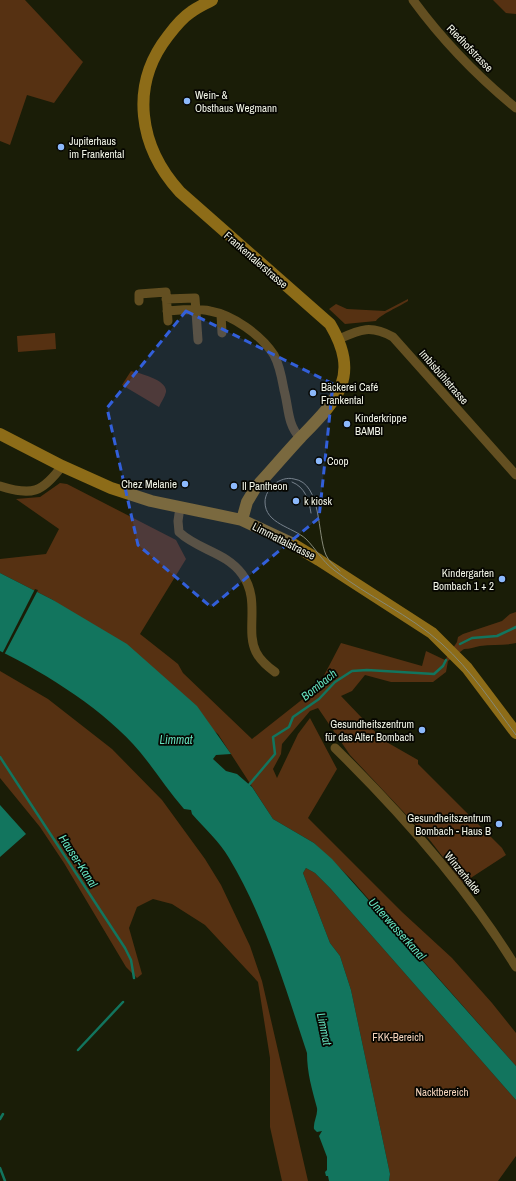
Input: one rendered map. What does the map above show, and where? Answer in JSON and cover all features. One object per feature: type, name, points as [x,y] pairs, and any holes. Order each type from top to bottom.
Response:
[{"type":"main road","name":"Frankentalerstrasse","points":[[212,0],[191,12],[175,27],[164,41],[154,59],[147,79],[143,102],[144,121],[150,144],[162,170],[180,192],[330,324],[339,339],[344,354],[345,369],[342,384],[332,406],[300,438],[256,488],[247,502],[242,520]]},
{"type":"main road","name":"Limmattalstrasse","points":[[0,434],[62,466],[130,495],[242,520],[291,543],[432,633],[467,668],[516,733]]},
{"type":"street","name":"Riedhofstrasse","points":[[413,0],[435,29],[465,63],[516,108]]},
{"type":"street","points":[[139,301],[139,294],[166,292],[168,316],[196,309],[221,314],[255,335],[274,355],[279,366],[291,428],[300,438]]},
{"type":"street","points":[[166,299],[195,298],[198,340]]},
{"type":"street","points":[[221,314],[222,333]]},
{"type":"street","name":"Imbisbühlstrasse","points":[[339,339],[365,328],[378,330],[393,337],[516,475]]},
{"type":"street","points":[[0,486],[21,492],[38,490],[49,482],[62,466]]},
{"type":"street","points":[[180,507],[178,521],[179,532],[189,540],[233,563],[243,575],[249,588],[252,602],[253,645],[256,653],[275,672]]},
{"type":"street","name":"Winzerhalde","points":[[335,748],[408,826],[464,890],[516,968]]},
{"type":"highlighted area","points":[[186,311],[333,384],[319,518],[211,607],[138,545],[107,408]]},
{"type":"green space","points":[[0,0],[25,0],[83,62],[54,103],[27,95],[10,145],[0,141]]},
{"type":"green space","points":[[493,0],[516,0],[516,14],[506,13]]},
{"type":"green space","points":[[408,299],[408,301],[386,313],[376,321],[345,324],[329,309],[336,304],[347,309],[385,311]]},
{"type":"green space","points":[[55,333],[56,349],[18,352],[17,336]]},
{"type":"green space","points":[[131,371],[152,378],[162,384],[166,392],[159,407],[122,385]]},
{"type":"green space","points":[[60,483],[67,484],[176,540],[186,559],[140,634],[178,664],[183,673],[252,739],[318,687],[341,643],[422,666],[426,651],[445,660],[457,642],[458,637],[502,621],[510,614],[516,612],[516,643],[484,645],[464,649],[448,661],[446,672],[433,682],[391,682],[365,675],[352,691],[341,696],[383,740],[418,760],[418,764],[502,848],[506,855],[463,883],[429,839],[350,755],[318,708],[310,711],[282,744],[281,754],[273,769],[277,778],[298,734],[310,718],[337,769],[308,818],[402,912],[452,958],[492,1003],[516,1033],[516,1066],[350,878],[314,843],[273,819],[218,734],[53,600],[0,573],[0,559],[46,554],[59,529],[16,499],[40,497]]},
{"type":"green space","points":[[0,671],[48,699],[112,749],[162,800],[205,859],[221,885],[250,946],[262,981],[308,1181],[282,1181],[270,1127],[270,1058],[258,982],[205,925],[172,904],[153,899],[137,907],[129,928],[142,974],[137,978],[126,967],[64,863],[40,827],[0,778]]},
{"type":"green space","points":[[306,868],[315,873],[330,888],[516,1100],[516,1156],[498,1181],[389,1181],[390,1174],[351,990],[340,956],[330,943],[303,873]]},
{"type":"water","name":"Limmat","points":[[0,573],[53,600],[127,644],[197,706],[231,754],[216,755],[213,759],[226,771],[237,774],[252,787],[273,819],[314,843],[332,859],[516,1066],[516,1100],[330,888],[315,873],[306,868],[303,873],[330,943],[340,956],[351,990],[390,1174],[389,1181],[329,1181],[325,1172],[327,1170],[327,1157],[319,1136],[322,1131],[317,1132],[314,1129],[317,1108],[309,1074],[307,1053],[264,929],[242,881],[221,846],[192,814],[191,810],[184,809],[146,759],[126,737],[93,708],[56,682],[0,651]]},
{"type":"water","points":[[0,805],[26,834],[0,857]]},
{"type":"pier","points":[[35,589],[38,590],[4,655],[2,654]]},
{"type":"waterway","name":"Bombach","points":[[460,644],[472,638],[497,636],[516,627]]},
{"type":"waterway","name":"Bombach","points":[[248,786],[275,754],[273,737],[289,727],[293,717],[319,699],[335,682],[352,671],[367,670],[434,674],[443,666],[446,660]]},
{"type":"waterway","name":"Hauser-Kanal","points":[[0,757],[125,948],[131,960],[134,978]]},
{"type":"waterway","name":"Hauser-Kanal","points":[[78,1050],[123,1002]]},
{"type":"waterway","name":"Hauser-Kanal","points":[[0,1119],[3,1114]]},
{"type":"waterway","name":"Hauser-Kanal","points":[[0,1168],[5,1181]]},
{"type":"tram line","points":[[340,571],[330,562],[326,555],[317,511],[310,490],[303,483],[291,478],[284,479],[274,484],[270,488],[265,499],[266,509],[270,515],[275,520],[306,539],[326,563],[347,580],[416,624],[442,644],[472,676],[516,735]]},
{"type":"tram line","points":[[292,482],[300,487],[306,494],[311,513]]},
{"type":"place","name":"Wein- & Obsthaus Wegmann","points":[[187,101]]},
{"type":"place","name":"Jupiterhaus im Frankental","points":[[61,147]]},
{"type":"place","name":"Bäckerei Café Frankental","points":[[313,393]]},
{"type":"place","name":"Kinderkrippe BAMBI","points":[[347,424]]},
{"type":"place","name":"Coop","points":[[319,461]]},
{"type":"place","name":"Chez Melanie","points":[[185,484]]},
{"type":"place","name":"Il Pantheon","points":[[234,486]]},
{"type":"place","name":"k kiosk","points":[[296,501]]},
{"type":"place","name":"Kindergarten Bombach 1 + 2","points":[[502,579]]},
{"type":"place","name":"Gesundheitszentrum für das Alter Bombach","points":[[422,730]]},
{"type":"place","name":"Gesundheitszentrum Bombach - Haus B","points":[[499,824]]},
{"type":"water label","name":"Unterwasserkanal","points":[[397,929]]},
{"type":"park label","name":"FKK-Bereich","points":[[398,1037]]},
{"type":"park label","name":"Nacktbereich","points":[[442,1092]]}]
